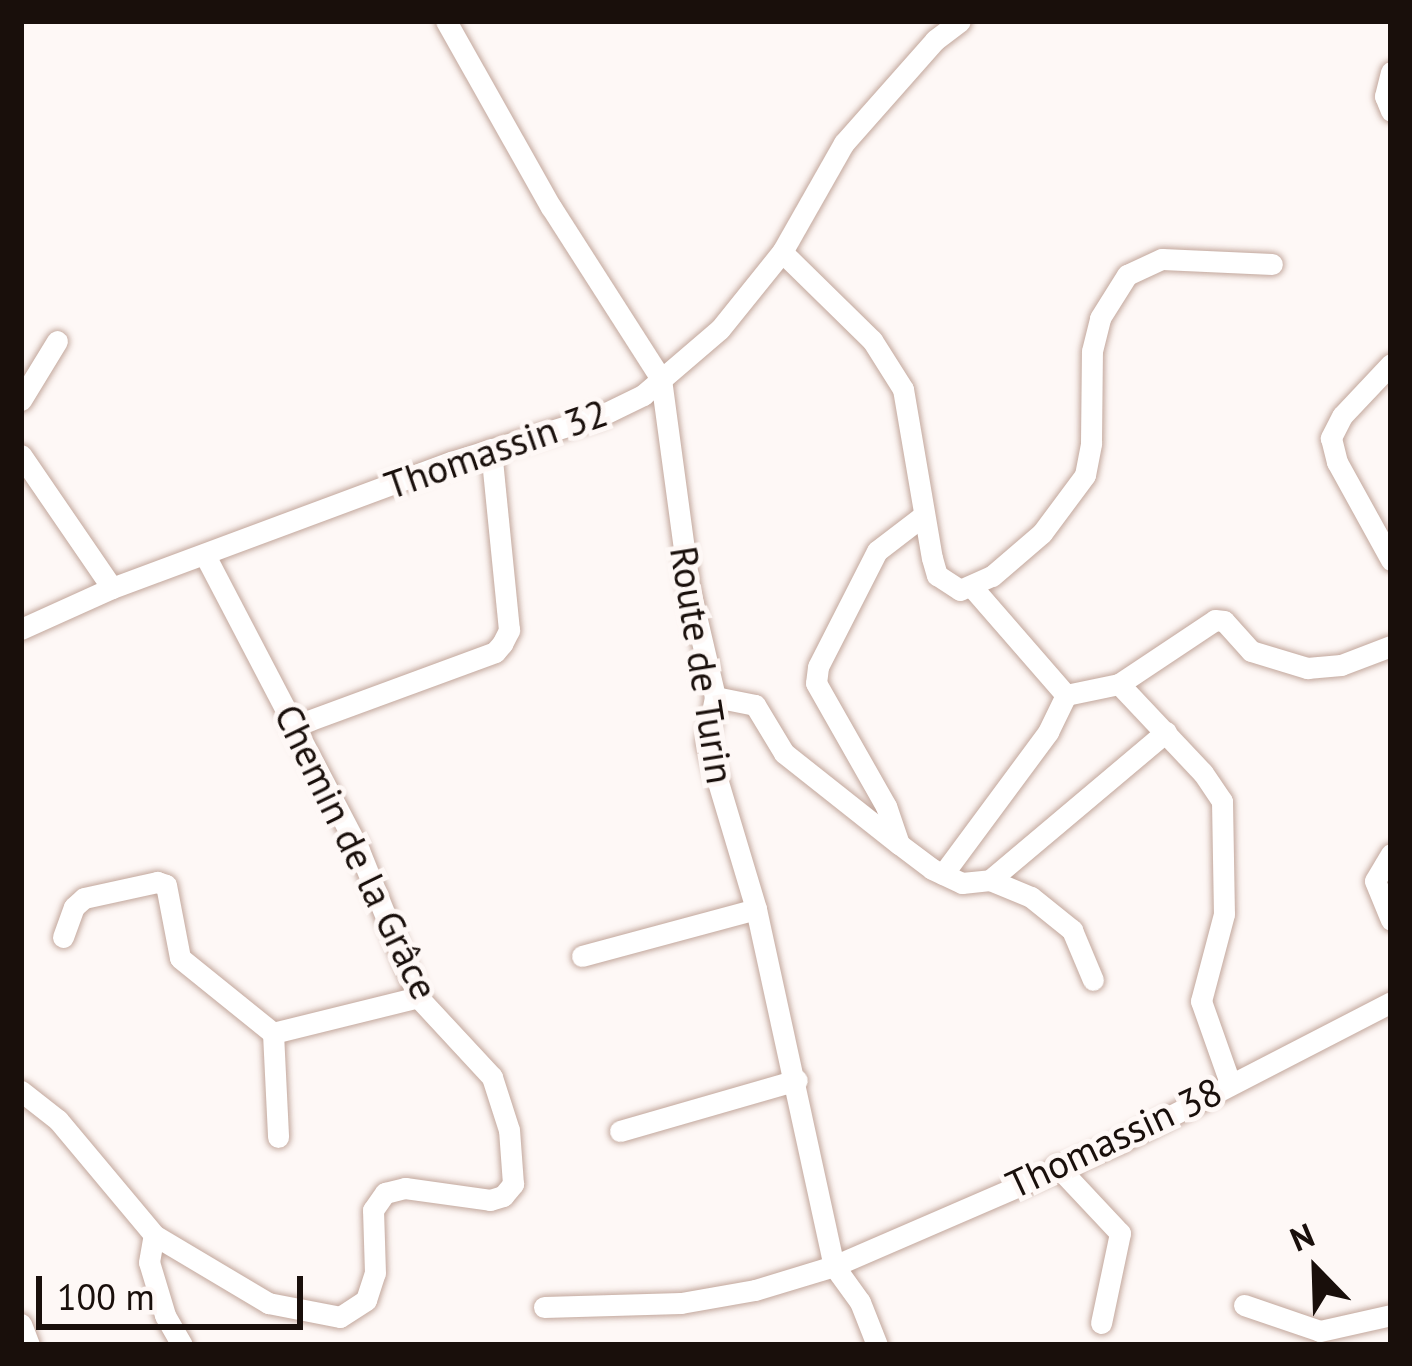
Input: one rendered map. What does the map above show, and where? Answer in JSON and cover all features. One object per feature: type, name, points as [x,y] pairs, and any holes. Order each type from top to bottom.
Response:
[{"type":"street","name":"Route de Turin","points":[[446,21],[551,207],[661,379],[689,586],[715,698],[706,742],[756,909],[797,1080],[834,1267],[860,1302],[877,1345]]},
{"type":"street","name":"Thomassin 32","points":[[21,629],[112,589],[491,449],[600,416],[643,395],[720,329],[782,252],[844,143],[935,40],[960,21]]},
{"type":"street","points":[[1391,72],[1385,96],[1391,111]]},
{"type":"street","points":[[782,252],[872,340],[903,389],[937,575],[960,590],[972,587],[1042,533],[1085,475],[1091,443],[1092,351],[1100,318],[1127,275],[1162,259],[1272,264]]},
{"type":"street","points":[[21,400],[57,341]]},
{"type":"street","points":[[1391,364],[1342,416],[1331,438],[1336,461],[1391,560]]},
{"type":"street","points":[[296,724],[495,652],[502,644],[509,630],[491,449]]},
{"type":"street","points":[[21,455],[112,589]]},
{"type":"street","points":[[899,844],[886,806],[816,683],[818,667],[877,551],[924,514]]},
{"type":"street","name":"Chemin de la Grâce","points":[[154,1234],[268,1304],[340,1317],[366,1300],[375,1273],[373,1210],[385,1193],[405,1188],[490,1200],[503,1196],[513,1184],[509,1130],[492,1077],[418,998],[359,850],[205,556]]},
{"type":"street","points":[[972,587],[1066,695]]},
{"type":"street","points":[[1066,695],[1118,684],[1215,620],[1224,621],[1251,651],[1307,668],[1342,665],[1391,646]]},
{"type":"street","points":[[1118,684],[1166,732],[1222,802],[1224,914],[1201,1000],[1230,1083]]},
{"type":"street","points":[[943,874],[1040,744],[1066,695]]},
{"type":"street","points":[[715,698],[755,705],[784,753],[943,874],[962,883],[990,880],[1031,897],[1072,930],[1093,980]]},
{"type":"street","points":[[990,880],[1166,732]]},
{"type":"street","points":[[1391,854],[1375,881],[1391,920]]},
{"type":"street","points":[[63,937],[74,907],[84,898],[157,882],[166,886],[180,958],[273,1033],[278,1137]]},
{"type":"street","points":[[581,956],[756,909]]},
{"type":"street","points":[[273,1033],[418,998]]},
{"type":"street","name":"Thomassin 38","points":[[544,1307],[681,1304],[755,1290],[834,1267],[1120,1142],[1391,1001]]},
{"type":"street","points":[[620,1131],[797,1080]]},
{"type":"street","points":[[21,1091],[58,1120],[154,1234],[148,1262],[182,1345]]},
{"type":"street","points":[[1057,1166],[1120,1233],[1101,1323]]},
{"type":"street","points":[[1244,1305],[1320,1331],[1391,1315]]},
{"type":"street","points":[[21,1324],[28,1345]]}]
